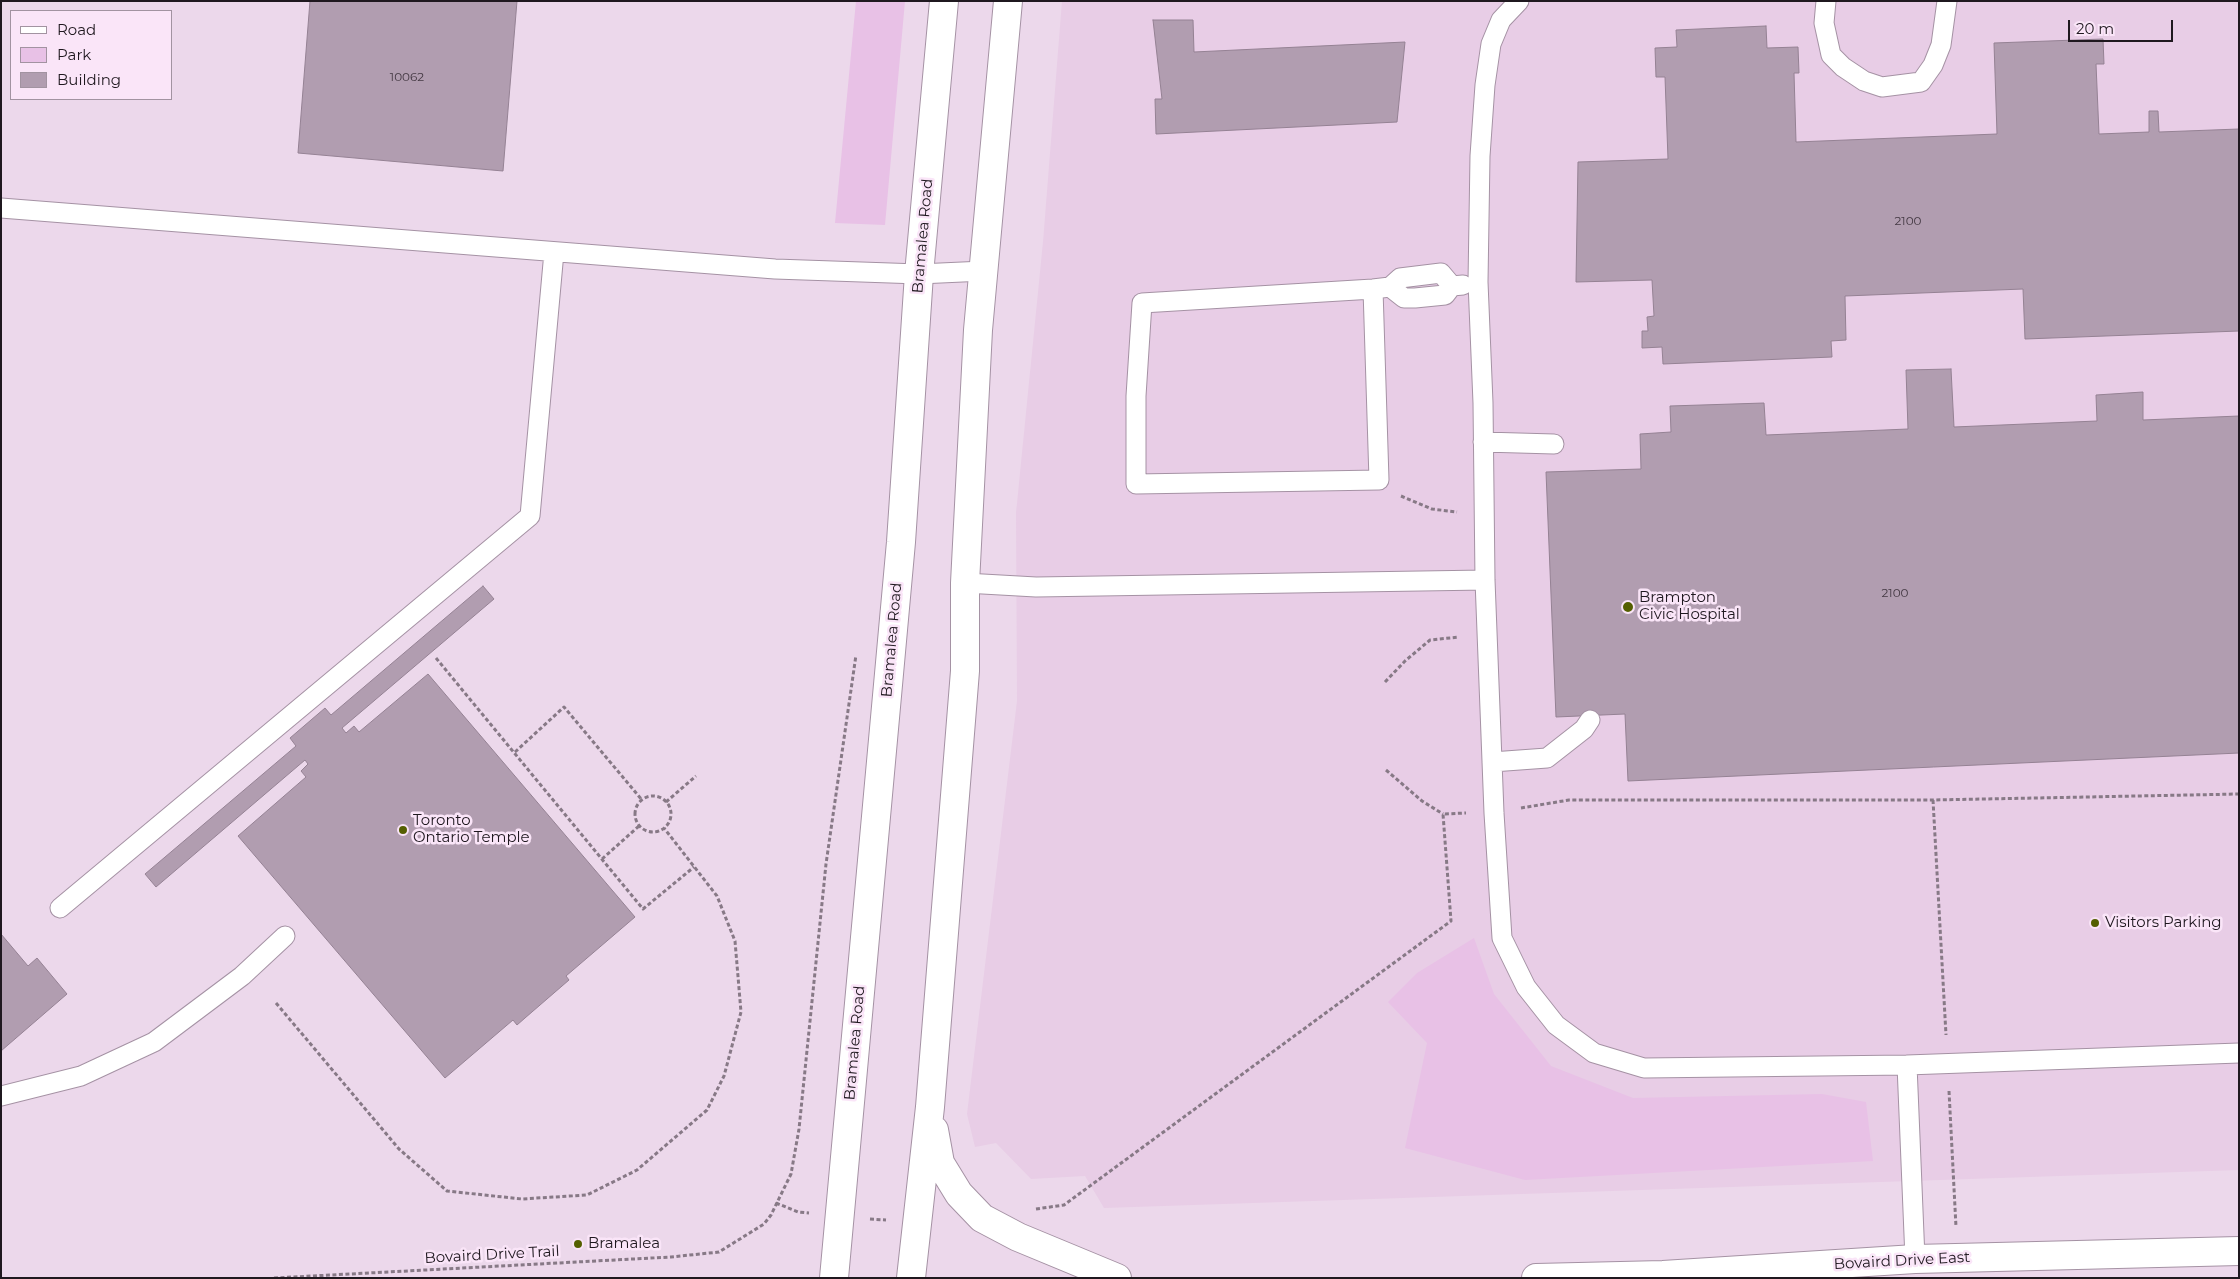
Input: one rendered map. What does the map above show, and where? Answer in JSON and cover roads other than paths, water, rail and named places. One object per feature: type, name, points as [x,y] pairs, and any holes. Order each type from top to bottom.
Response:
[{"type":"main road","name":"Bramalea Road","points":[[834,1278],[901,542],[919,274],[944,1]]},
{"type":"main road","points":[[911,1278],[930,1107],[965,672],[965,583],[978,330],[1008,1]]},
{"type":"main road","points":[[930,1107],[940,1163],[959,1194],[982,1218],[1018,1237],[1116,1278]]},
{"type":"main road","name":"Bovaird Drive East","points":[[1536,1278],[1663,1275],[1915,1259],[2239,1251]]},
{"type":"lane","points":[[1519,1],[1502,20],[1492,44],[1485,85],[1480,156],[1478,282],[1485,580],[1494,813],[1502,938],[1526,987],[1556,1025],[1594,1053],[1644,1068],[1948,1064],[2239,1052]]},
{"type":"lane","points":[[1826,1],[1824,23],[1831,55],[1843,68],[1864,81],[1882,87],[1921,82],[1933,65],[1941,45],[1947,1]]},
{"type":"lane","points":[[1,208],[775,269],[919,274],[984,271]]},
{"type":"lane","points":[[60,908],[530,516],[554,252]]},
{"type":"lane","points":[[1381,288],[1379,480],[1136,484],[1136,396],[1142,303],[1381,288],[1400,278],[1441,273],[1452,286],[1478,282]]},
{"type":"lane","points":[[1483,442],[1554,444]]},
{"type":"lane","points":[[965,583],[1036,587],[1485,580]]},
{"type":"lane","points":[[1492,762],[1547,758],[1584,729],[1590,720]]},
{"type":"lane","points":[[1,1096],[81,1076],[154,1042],[242,976],[285,936]]},
{"type":"lane","points":[[1906,1065],[1915,1259]]},
{"type":"place","name":"Brampton Civic Hospital","points":[[1628,607]]},
{"type":"place","name":"Toronto Ontario Temple","points":[[403,830]]},
{"type":"place","name":"Visitors Parking","points":[[2095,923]]},
{"type":"place","name":"Bramalea","points":[[578,1244]]}]
